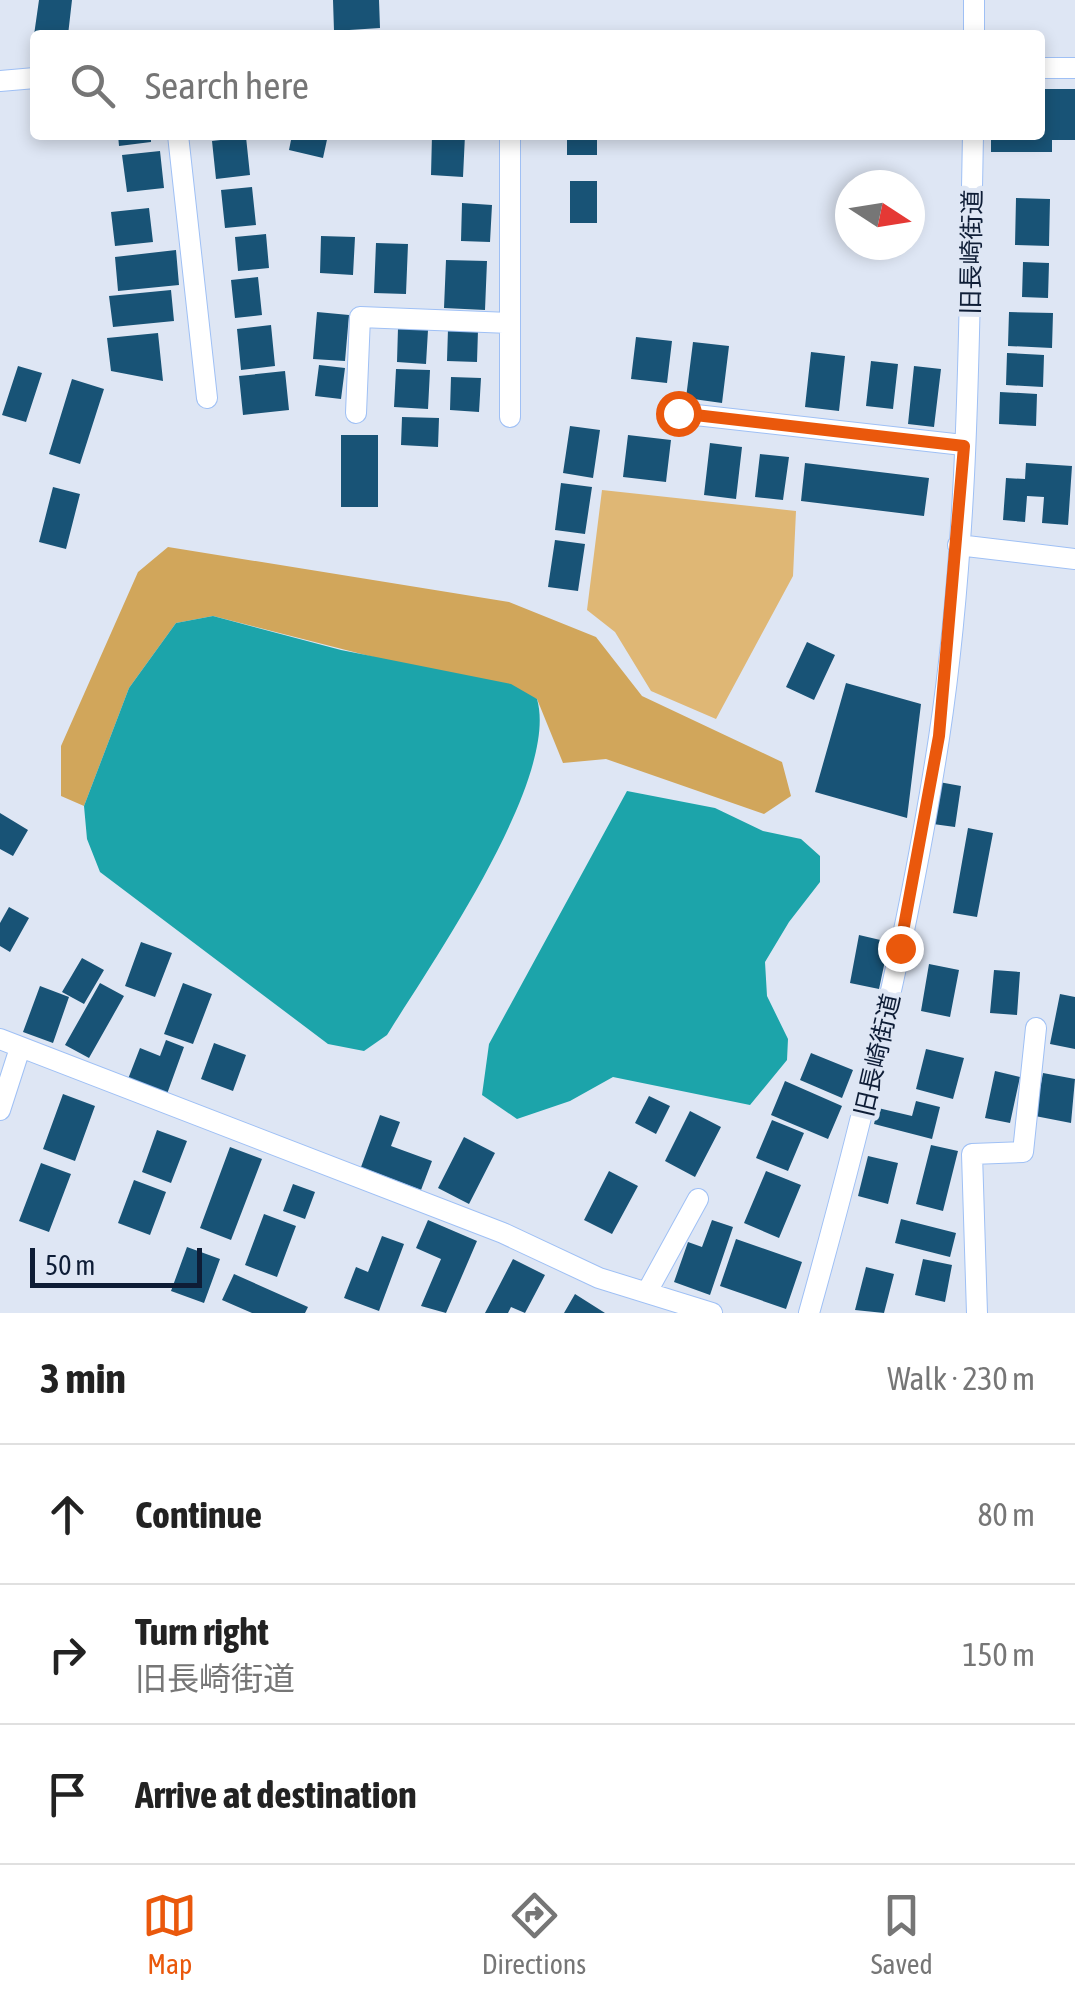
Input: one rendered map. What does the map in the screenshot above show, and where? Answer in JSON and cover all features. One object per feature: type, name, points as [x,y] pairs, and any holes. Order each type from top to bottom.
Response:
[{"type":"street","points":[[974,0],[974,30]]},
{"type":"street","points":[[1045,68],[1075,68]]},
{"type":"street","points":[[0,81],[30,78]]},
{"type":"street","points":[[179,140],[206,398]]},
{"type":"street","points":[[510,140],[510,417]]},
{"type":"street","name":"旧長崎街道","points":[[809,1313],[864,1115],[939,736],[964,446],[973,140]]},
{"type":"street","points":[[356,412],[360,317],[510,324]]},
{"type":"street","points":[[678,413],[964,446]]},
{"type":"street","points":[[958,545],[1075,559]]},
{"type":"street","points":[[976,1313],[972,1154],[1023,1152],[1036,1028]]},
{"type":"street","points":[[0,1038],[503,1233],[599,1278],[648,1290],[712,1313]]},
{"type":"street","points":[[0,1110],[20,1048]]},
{"type":"street","points":[[648,1290],[698,1198]]},
{"type":"shaded area","points":[[602,490],[796,511],[793,576],[716,719],[651,691],[615,632],[587,610]]},
{"type":"shaded area","points":[[168,547],[509,602],[596,637],[642,696],[782,762],[791,796],[764,814],[606,759],[563,763],[537,699],[213,616],[176,623],[129,688],[84,806],[61,796],[61,746],[138,572]]},
{"type":"water","points":[[213,616],[341,650],[511,684],[537,699],[539,733],[529,775],[511,822],[460,919],[387,1035],[364,1051],[328,1044],[100,872],[87,839],[84,806],[129,688],[176,623]]},
{"type":"water","points":[[627,791],[715,808],[763,831],[801,839],[820,856],[820,882],[765,962],[767,996],[788,1039],[787,1060],[750,1105],[613,1077],[570,1101],[517,1119],[482,1095],[489,1044]]},
{"type":"building","points":[[39,0],[72,0],[69,30],[35,30]]},
{"type":"building","points":[[333,0],[379,0],[380,28],[334,30]]},
{"type":"building","points":[[1045,89],[1075,89],[1075,140],[1052,140],[1052,152],[991,152],[991,140],[1045,140]]},
{"type":"building","points":[[118,140],[151,140],[151,142],[119,146]]},
{"type":"building","points":[[246,140],[250,175],[216,179],[212,141]]},
{"type":"building","points":[[291,140],[327,140],[323,158],[289,150]]},
{"type":"building","points":[[432,140],[465,140],[463,177],[431,175]]},
{"type":"building","points":[[567,140],[597,140],[597,155],[567,155]]},
{"type":"building","points":[[160,151],[164,188],[127,192],[122,155]]},
{"type":"building","points":[[570,181],[597,181],[597,223],[570,223]]},
{"type":"building","points":[[252,187],[256,225],[225,228],[221,190]]},
{"type":"building","points":[[1016,198],[1050,199],[1049,246],[1015,245]]},
{"type":"building","points":[[462,203],[492,205],[490,242],[461,241]]},
{"type":"building","points":[[149,208],[153,242],[115,246],[111,212]]},
{"type":"building","points":[[266,234],[269,268],[238,271],[235,237]]},
{"type":"building","points":[[321,236],[355,237],[353,275],[320,273]]},
{"type":"building","points":[[376,243],[408,244],[406,294],[374,293]]},
{"type":"building","points":[[176,250],[179,285],[118,291],[115,257]]},
{"type":"building","points":[[446,260],[487,261],[485,310],[444,308]]},
{"type":"building","points":[[1023,262],[1049,263],[1048,298],[1022,297]]},
{"type":"building","points":[[258,277],[262,315],[235,318],[231,280]]},
{"type":"building","points":[[171,290],[174,321],[113,327],[109,296]]},
{"type":"building","points":[[317,312],[349,315],[345,361],[313,359]]},
{"type":"building","points":[[1009,312],[1053,313],[1052,348],[1008,346]]},
{"type":"building","points":[[271,325],[275,366],[241,370],[237,329]]},
{"type":"building","points":[[398,328],[428,330],[426,364],[397,362]]},
{"type":"building","points":[[448,329],[478,330],[477,362],[447,361]]},
{"type":"building","points":[[158,333],[163,381],[111,371],[107,338]]},
{"type":"building","points":[[636,337],[672,341],[667,383],[631,379]]},
{"type":"building","points":[[693,342],[729,346],[722,403],[686,398]]},
{"type":"building","points":[[811,352],[845,356],[839,411],[805,407]]},
{"type":"building","points":[[1007,353],[1044,355],[1043,387],[1006,385]]},
{"type":"building","points":[[871,361],[898,364],[893,409],[866,406]]},
{"type":"building","points":[[319,365],[345,368],[341,399],[315,396]]},
{"type":"building","points":[[18,366],[42,373],[26,422],[2,415]]},
{"type":"building","points":[[914,366],[941,369],[934,427],[908,424]]},
{"type":"building","points":[[396,369],[430,370],[428,409],[394,407]]},
{"type":"building","points":[[285,371],[289,410],[243,415],[239,376]]},
{"type":"building","points":[[451,377],[481,378],[479,412],[450,410]]},
{"type":"building","points":[[72,379],[104,389],[80,464],[49,454]]},
{"type":"building","points":[[1000,392],[1037,394],[1036,426],[999,424]]},
{"type":"building","points":[[402,417],[439,418],[438,447],[401,445]]},
{"type":"building","points":[[570,426],[600,430],[593,478],[563,473]]},
{"type":"building","points":[[341,435],[378,435],[378,507],[341,507]]},
{"type":"building","points":[[628,435],[671,440],[666,482],[623,477]]},
{"type":"building","points":[[710,443],[742,447],[736,499],[704,495]]},
{"type":"building","points":[[760,454],[789,457],[783,500],[755,497]]},
{"type":"building","points":[[805,463],[929,478],[924,516],[801,501]]},
{"type":"building","points":[[1026,463],[1072,466],[1068,525],[1042,523],[1044,497],[1027,496],[1025,522],[1003,520],[1006,478],[1025,479]]},
{"type":"building","points":[[561,483],[592,487],[585,534],[555,530]]},
{"type":"building","points":[[53,487],[80,494],[66,549],[39,542]]},
{"type":"building","points":[[555,540],[585,544],[578,591],[548,587]]},
{"type":"building","points":[[807,642],[835,655],[814,700],[786,687]]},
{"type":"building","points":[[846,683],[921,704],[907,818],[815,792]]},
{"type":"building","points":[[939,782],[961,786],[955,827],[933,824]]},
{"type":"building","points":[[0,813],[28,830],[13,856],[0,849]]},
{"type":"building","points":[[968,828],[993,833],[977,917],[953,913]]},
{"type":"building","points":[[9,907],[29,918],[10,952],[0,946],[0,923]]},
{"type":"building","points":[[859,935],[889,942],[879,989],[850,983]]},
{"type":"building","points":[[141,942],[172,953],[155,997],[125,986]]},
{"type":"building","points":[[82,958],[104,970],[84,1004],[62,992]]},
{"type":"building","points":[[929,964],[959,970],[950,1017],[921,1011]]},
{"type":"building","points":[[994,970],[1020,972],[1017,1015],[990,1013]]},
{"type":"building","points":[[100,983],[124,996],[89,1058],[65,1045]]},
{"type":"building","points":[[183,983],[212,994],[193,1044],[164,1034]]},
{"type":"building","points":[[40,986],[69,997],[53,1043],[23,1032]]},
{"type":"building","points":[[1060,994],[1075,997],[1075,1049],[1050,1044]]},
{"type":"building","points":[[166,1040],[184,1047],[167,1094],[128,1079],[140,1048],[160,1056]]},
{"type":"building","points":[[214,1043],[246,1055],[233,1091],[201,1079]]},
{"type":"building","points":[[926,1049],[964,1058],[953,1099],[916,1089]]},
{"type":"building","points":[[811,1053],[853,1070],[842,1098],[800,1080]]},
{"type":"building","points":[[995,1071],[1020,1077],[1010,1123],[985,1118]]},
{"type":"building","points":[[1043,1073],[1075,1079],[1071,1123],[1035,1116]]},
{"type":"building","points":[[785,1081],[842,1106],[828,1139],[771,1115]]},
{"type":"building","points":[[63,1094],[95,1106],[75,1161],[43,1149]]},
{"type":"building","points":[[649,1096],[670,1106],[656,1134],[635,1123]]},
{"type":"building","points":[[916,1101],[940,1107],[932,1139],[874,1124],[878,1108],[912,1116]]},
{"type":"building","points":[[690,1111],[721,1127],[695,1177],[665,1161]]},
{"type":"building","points":[[380,1115],[400,1122],[391,1146],[432,1161],[421,1190],[361,1167]]},
{"type":"building","points":[[772,1120],[804,1133],[788,1171],[756,1158]]},
{"type":"building","points":[[157,1130],[187,1141],[171,1183],[142,1172]]},
{"type":"building","points":[[464,1137],[495,1153],[469,1204],[438,1188]]},
{"type":"building","points":[[931,1145],[958,1151],[943,1211],[916,1204]]},
{"type":"building","points":[[230,1147],[262,1159],[231,1240],[200,1228]]},
{"type":"building","points":[[868,1156],[898,1163],[888,1204],[858,1196]]},
{"type":"building","points":[[41,1163],[71,1174],[49,1232],[19,1221]]},
{"type":"building","points":[[609,1171],[638,1186],[612,1234],[584,1220]]},
{"type":"building","points":[[766,1171],[801,1185],[779,1238],[744,1223]]},
{"type":"building","points":[[134,1180],[166,1192],[150,1235],[118,1223]]},
{"type":"building","points":[[293,1184],[315,1192],[305,1219],[283,1211]]},
{"type":"building","points":[[264,1214],[296,1226],[277,1277],[245,1265]]},
{"type":"building","points":[[901,1219],[956,1233],[950,1257],[895,1243]]},
{"type":"building","points":[[428,1220],[477,1241],[446,1313],[421,1306],[441,1259],[416,1248]]},
{"type":"building","points":[[712,1220],[733,1227],[710,1295],[674,1282],[688,1242],[702,1247]]},
{"type":"building","points":[[382,1236],[404,1244],[379,1311],[344,1298],[356,1267],[368,1272]]},
{"type":"building","points":[[736,1239],[802,1262],[786,1309],[720,1286]]},
{"type":"building","points":[[187,1247],[220,1259],[204,1303],[171,1291]]},
{"type":"building","points":[[513,1259],[545,1275],[525,1313],[511,1307],[508,1313],[485,1313]]},
{"type":"building","points":[[923,1259],[952,1265],[945,1302],[915,1295]]},
{"type":"building","points":[[866,1267],[894,1274],[884,1313],[855,1310]]},
{"type":"building","points":[[234,1274],[308,1307],[305,1313],[252,1313],[222,1300]]},
{"type":"building","points":[[575,1294],[605,1313],[564,1313]]},
{"type":"route","points":[[678,413],[964,446],[939,736],[900,948]]}]
